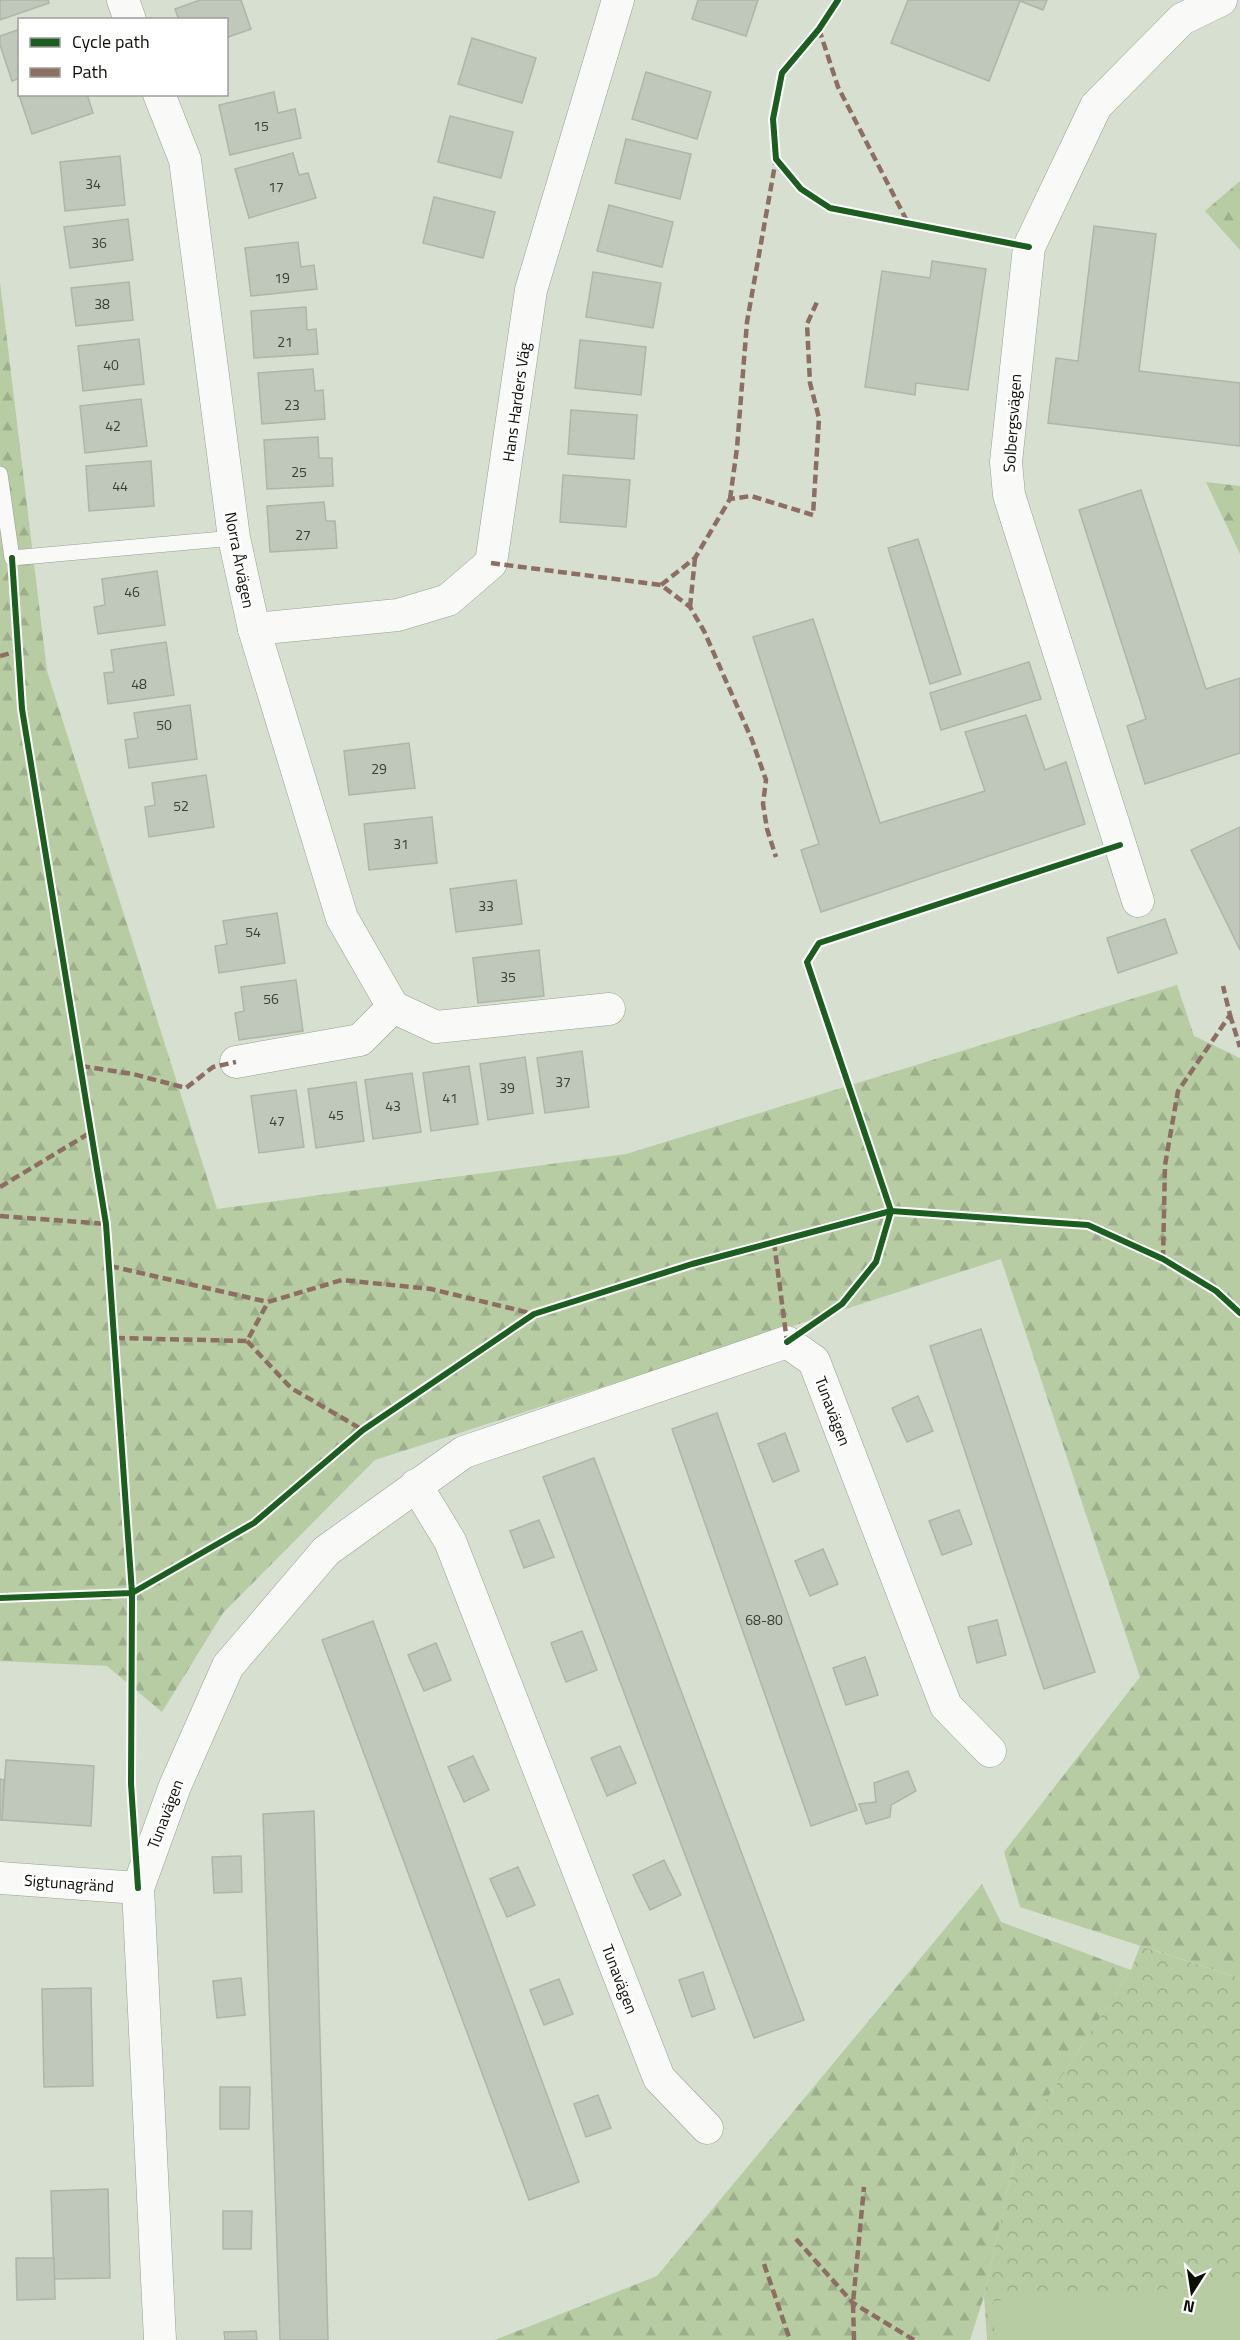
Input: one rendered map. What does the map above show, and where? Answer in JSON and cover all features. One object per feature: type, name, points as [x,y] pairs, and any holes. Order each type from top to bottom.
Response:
[{"type":"street","points":[[123,0],[129,18]]},
{"type":"street","name":"Hans Harders Väg","points":[[254,629],[398,615],[448,600],[491,563],[531,290],[618,0]]},
{"type":"street","name":"Solbergsvägen","points":[[1138,901],[1009,495],[1006,462],[1029,247],[1096,106],[1182,19],[1221,0]]},
{"type":"street","name":"Norra Årvägen","points":[[160,96],[185,160],[234,538],[254,629],[342,918],[393,1006]]},
{"type":"street","points":[[236,1062],[360,1040],[393,1006],[436,1027],[609,1009]]},
{"type":"street","name":"Tunavägen","points":[[160,2340],[138,1888],[175,1786],[228,1666],[326,1551],[416,1485],[464,1452],[787,1341],[814,1361],[946,1706],[990,1751]]},
{"type":"street","name":"Tunavägen","points":[[416,1485],[450,1540],[659,2078],[707,2128]]},
{"type":"street","name":"Sigtunagränd","points":[[0,1878],[138,1888]]},
{"type":"lane","points":[[0,474],[12,558],[234,538]]},
{"type":"green space","points":[[1240,181],[1240,250],[1205,211]]},
{"type":"green space","points":[[0,282],[47,671],[217,1209],[626,1154],[1177,985],[1194,1036],[1240,1058],[1240,1978],[1020,1907],[1004,1852],[1140,1677],[1001,1259],[375,1460],[223,1613],[162,1712],[107,1666],[0,1661]]},
{"type":"green space","points":[[1206,482],[1240,486],[1240,554]]},
{"type":"green space","points":[[982,1884],[1001,1922],[1131,1970],[1018,2143],[984,2296],[970,2340],[495,2340],[657,2276]]},
{"type":"green space","points":[[1140,1946],[1240,1978],[1240,2340],[987,2340],[984,2296],[1018,2143],[1131,1970]]},
{"type":"green space","points":[[1240,2284],[1240,2340],[995,2340],[993,2301]]},
{"type":"building","points":[[0,0],[48,0],[49,3],[0,20]]},
{"type":"building","points":[[200,0],[241,0],[251,29],[228,37],[228,18],[178,18],[175,9]]},
{"type":"building","points":[[698,0],[758,0],[746,36],[692,19]]},
{"type":"building","points":[[908,0],[1047,0],[1043,10],[1020,1],[989,81],[891,43]]},
{"type":"building","points":[[18,30],[18,79],[12,81],[0,45],[0,36]]},
{"type":"building","points":[[472,38],[536,58],[522,103],[458,84]]},
{"type":"building","points":[[646,72],[711,92],[697,139],[632,119]]},
{"type":"building","points":[[274,92],[278,113],[295,109],[301,138],[230,155],[219,105]]},
{"type":"building","points":[[19,96],[88,96],[93,113],[32,134]]},
{"type":"building","points":[[450,116],[513,132],[501,178],[438,162]]},
{"type":"building","points":[[626,139],[691,154],[680,199],[615,183]]},
{"type":"building","points":[[293,153],[299,175],[308,173],[316,198],[249,218],[235,169]]},
{"type":"building","points":[[120,156],[125,205],[65,211],[60,162]]},
{"type":"building","points":[[434,197],[495,212],[483,258],[423,243]]},
{"type":"building","points":[[609,205],[673,222],[662,267],[597,251]]},
{"type":"building","points":[[128,219],[133,260],[70,268],[64,227]]},
{"type":"building","points":[[1094,226],[1156,234],[1139,371],[1240,383],[1240,446],[1048,423],[1056,358],[1078,361]]},
{"type":"building","points":[[298,242],[301,267],[314,265],[317,289],[251,296],[245,248]]},
{"type":"building","points":[[932,261],[986,269],[968,390],[916,383],[915,395],[865,387],[882,271],[930,278]]},
{"type":"building","points":[[593,272],[661,283],[653,328],[586,317]]},
{"type":"building","points":[[129,282],[133,320],[76,326],[71,288]]},
{"type":"building","points":[[306,307],[307,330],[316,329],[318,354],[254,358],[251,311]]},
{"type":"building","points":[[139,339],[144,384],[83,391],[78,346]]},
{"type":"building","points":[[580,340],[646,347],[641,395],[575,388]]},
{"type":"building","points":[[313,369],[315,391],[323,390],[325,419],[262,424],[258,373]]},
{"type":"building","points":[[141,399],[147,446],[85,453],[80,406]]},
{"type":"building","points":[[571,410],[637,415],[634,459],[568,454]]},
{"type":"building","points":[[318,437],[319,458],[332,458],[333,486],[267,489],[264,440]]},
{"type":"building","points":[[151,461],[154,506],[89,511],[86,466]]},
{"type":"building","points":[[563,475],[630,480],[626,527],[560,522]]},
{"type":"building","points":[[1141,490],[1206,689],[1240,678],[1240,753],[1145,784],[1127,726],[1146,719],[1079,510]]},
{"type":"building","points":[[324,502],[326,521],[335,521],[337,548],[270,552],[267,506]]},
{"type":"building","points":[[918,539],[961,674],[930,684],[888,548]]},
{"type":"building","points":[[157,571],[165,625],[98,634],[94,607],[105,605],[102,579]]},
{"type":"building","points":[[813,619],[880,823],[985,791],[965,732],[1026,715],[1045,770],[1066,762],[1085,824],[821,912],[801,850],[819,844],[753,637]]},
{"type":"building","points":[[166,642],[174,695],[108,704],[104,673],[114,672],[111,650]]},
{"type":"building","points":[[1029,662],[1041,699],[941,730],[930,693]]},
{"type":"building","points":[[190,705],[197,759],[129,768],[125,740],[138,738],[134,713]]},
{"type":"building","points":[[409,743],[415,788],[349,795],[344,751]]},
{"type":"building","points":[[206,775],[214,827],[149,837],[145,807],[155,805],[152,783]]},
{"type":"building","points":[[432,817],[437,863],[369,870],[364,824]]},
{"type":"building","points":[[1240,827],[1240,950],[1191,850]]},
{"type":"building","points":[[516,880],[522,924],[456,932],[450,889]]},
{"type":"building","points":[[277,913],[285,963],[219,973],[215,946],[227,944],[223,921]]},
{"type":"building","points":[[1165,919],[1177,953],[1118,973],[1107,938]]},
{"type":"building","points":[[539,950],[544,996],[478,1003],[473,958]]},
{"type":"building","points":[[296,980],[303,1031],[239,1040],[235,1013],[244,1011],[241,987]]},
{"type":"building","points":[[582,1051],[589,1107],[545,1113],[537,1058]]},
{"type":"building","points":[[525,1057],[533,1113],[488,1120],[480,1064]]},
{"type":"building","points":[[469,1066],[478,1124],[431,1131],[423,1073]]},
{"type":"building","points":[[412,1073],[421,1132],[373,1139],[365,1080]]},
{"type":"building","points":[[356,1082],[364,1141],[316,1148],[308,1089]]},
{"type":"building","points":[[296,1090],[304,1147],[259,1153],[251,1096]]},
{"type":"building","points":[[981,1329],[1095,1672],[1044,1689],[930,1346]]},
{"type":"building","points":[[918,1396],[933,1431],[907,1442],[892,1408]]},
{"type":"building","points":[[717,1413],[857,1810],[811,1826],[672,1429]]},
{"type":"building","points":[[785,1433],[799,1471],[773,1482],[758,1444]]},
{"type":"building","points":[[594,1458],[804,2020],[754,2038],[543,1477]]},
{"type":"building","points":[[959,1510],[972,1544],[942,1555],[929,1521]]},
{"type":"building","points":[[539,1520],[554,1557],[524,1568],[510,1531]]},
{"type":"building","points":[[823,1549],[838,1584],[810,1596],[795,1561]]},
{"type":"building","points":[[997,1620],[1006,1655],[977,1663],[968,1627]]},
{"type":"building","points":[[373,1621],[579,2182],[529,2200],[322,1640]]},
{"type":"building","points":[[582,1631],[597,1670],[566,1682],[551,1643]]},
{"type":"building","points":[[436,1643],[451,1680],[424,1691],[408,1655]]},
{"type":"building","points":[[865,1657],[878,1695],[846,1705],[833,1668]]},
{"type":"building","points":[[620,1746],[636,1783],[607,1796],[591,1758]]},
{"type":"building","points":[[473,1756],[489,1790],[464,1802],[448,1767]]},
{"type":"building","points":[[6,1760],[94,1766],[91,1826],[2,1820]]},
{"type":"building","points":[[908,1771],[916,1791],[891,1805],[890,1817],[866,1824],[859,1804],[876,1802],[874,1783]]},
{"type":"building","points":[[0,1779],[4,1780],[2,1820],[0,1820]]},
{"type":"building","points":[[314,1811],[328,2340],[280,2340],[263,1814]]},
{"type":"building","points":[[241,1856],[242,1892],[214,1893],[212,1857]]},
{"type":"building","points":[[664,1860],[681,1895],[650,1910],[633,1875]]},
{"type":"building","points":[[518,1867],[535,1905],[507,1917],[490,1879]]},
{"type":"building","points":[[703,1972],[715,2009],[692,2017],[679,1980]]},
{"type":"building","points":[[241,1978],[245,2015],[217,2018],[213,1981]]},
{"type":"building","points":[[559,1979],[573,2014],[544,2025],[530,1990]]},
{"type":"building","points":[[91,1988],[93,2086],[44,2087],[42,1989]]},
{"type":"building","points":[[220,2087],[250,2087],[249,2129],[220,2129]]},
{"type":"building","points":[[598,2095],[611,2128],[586,2137],[574,2104]]},
{"type":"building","points":[[108,2189],[110,2278],[54,2279],[51,2191]]},
{"type":"building","points":[[223,2211],[252,2211],[251,2249],[223,2249]]},
{"type":"building","points":[[16,2258],[54,2258],[55,2299],[17,2300]]},
{"type":"building","points":[[256,2331],[257,2340],[225,2340],[224,2332]]},
{"type":"marked path","points":[[819,29],[838,87],[908,223]]},
{"type":"marked path","points":[[730,499],[737,448],[747,322],[776,159]]},
{"type":"marked path","points":[[661,585],[695,558],[730,499],[751,496],[813,515],[819,418],[810,383],[807,324],[817,302]]},
{"type":"marked path","points":[[690,607],[695,558]]},
{"type":"marked path","points":[[491,563],[661,585],[690,607],[704,631],[752,740],[766,780],[763,804],[767,829],[776,857]]},
{"type":"marked path","points":[[0,656],[18,651]]},
{"type":"marked path","points":[[1163,1259],[1165,1165],[1178,1091],[1230,1015],[1223,986]]},
{"type":"marked path","points":[[1230,1015],[1240,1047]]},
{"type":"marked path","points":[[81,1066],[133,1074],[186,1088],[213,1067],[236,1062]]},
{"type":"marked path","points":[[0,1187],[93,1131]]},
{"type":"marked path","points":[[0,1216],[106,1224]]},
{"type":"marked path","points":[[774,1242],[787,1342]]},
{"type":"marked path","points":[[110,1266],[268,1302]]},
{"type":"marked path","points":[[116,1338],[247,1341],[268,1302],[342,1280],[431,1289],[534,1314]]},
{"type":"marked path","points":[[247,1341],[291,1388],[363,1430]]},
{"type":"marked path","points":[[854,2340],[853,2303],[864,2187]]},
{"type":"marked path","points":[[796,2239],[853,2303],[914,2340]]},
{"type":"marked path","points":[[764,2264],[790,2340]]},
{"type":"cycle path","points":[[838,0],[819,29],[782,73],[773,119],[776,159],[801,189],[830,208],[1029,247]]},
{"type":"cycle path","points":[[12,558],[22,709],[106,1224],[132,1593],[131,1784],[138,1888]]},
{"type":"cycle path","points":[[787,1342],[842,1304],[876,1262],[891,1211],[807,962],[819,943],[1120,845]]},
{"type":"cycle path","points":[[0,1598],[132,1593],[254,1523],[363,1430],[534,1314],[692,1264],[891,1211],[1088,1225],[1163,1259],[1216,1291],[1240,1313]]}]
